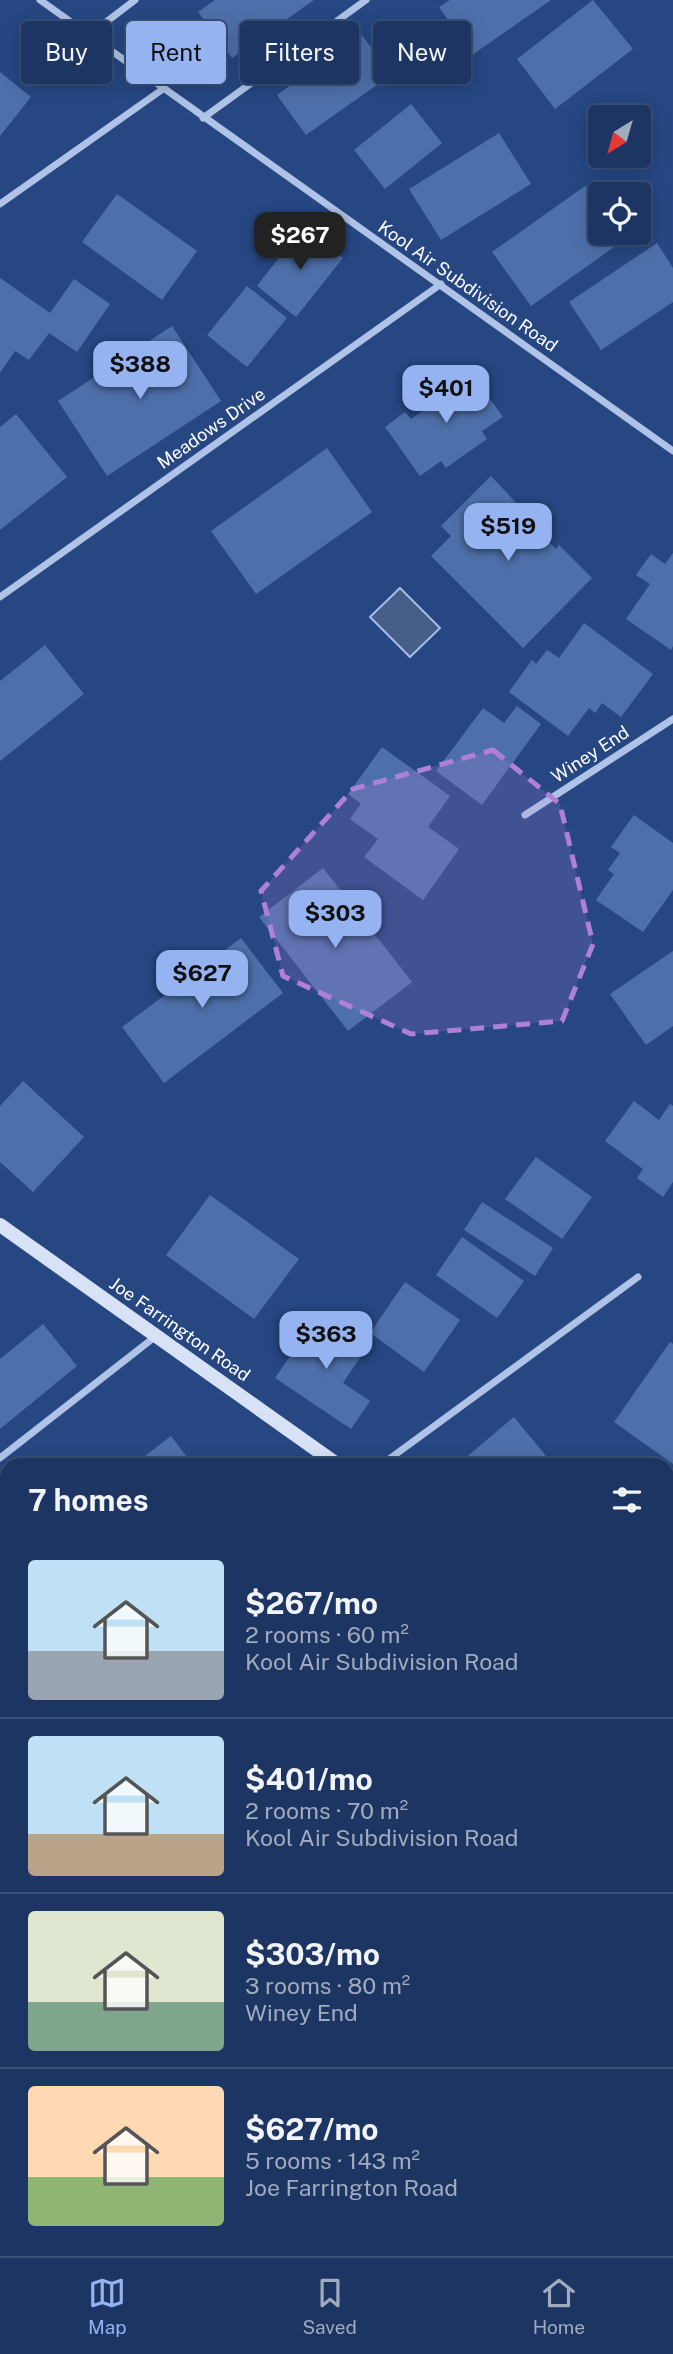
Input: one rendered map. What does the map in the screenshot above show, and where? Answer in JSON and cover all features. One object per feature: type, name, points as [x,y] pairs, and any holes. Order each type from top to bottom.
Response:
[{"type":"main road","name":"Joe Farrington Road","points":[[0,1225],[328,1458]]},
{"type":"street","name":"Kool Air Subdivision Road","points":[[40,0],[69,21]]},
{"type":"street","points":[[107,21],[135,0]]},
{"type":"street","points":[[203,118],[366,0]]},
{"type":"street","name":"Kool Air Subdivision Road","points":[[112,52],[673,451]]},
{"type":"street","points":[[0,204],[163,89]]},
{"type":"street","name":"Meadows Drive","points":[[0,597],[441,285]]},
{"type":"street","name":"Winey End","points":[[525,815],[673,719]]},
{"type":"street","points":[[391,1458],[638,1277]]},
{"type":"street","points":[[0,1458],[156,1336]]},
{"type":"highlighted area","points":[[493,750],[560,804],[593,944],[562,1021],[411,1034],[283,976],[261,891],[353,789]]},
{"type":"water","points":[[400,588],[440,628],[410,657],[370,617]]},
{"type":"building","points":[[215,0],[314,0],[284,21],[240,21],[240,52],[232,58],[226,50],[226,21],[205,21],[198,12]]},
{"type":"building","points":[[450,0],[551,0],[472,55],[471,21],[449,21],[439,7]]},
{"type":"building","points":[[593,0],[633,49],[555,109],[517,59]]},
{"type":"building","points":[[362,35],[373,50],[373,84],[378,84],[306,135],[277,95],[293,84],[359,84],[359,37]]},
{"type":"building","points":[[0,72],[31,97],[0,136]]},
{"type":"building","points":[[411,104],[442,143],[385,189],[354,150]]},
{"type":"building","points":[[499,133],[531,184],[441,240],[409,189]]},
{"type":"building","points":[[585,186],[588,190],[588,245],[617,245],[531,306],[492,252]]},
{"type":"building","points":[[117,194],[197,251],[162,300],[82,242]]},
{"type":"building","points":[[303,227],[343,258],[296,317],[257,286]]},
{"type":"building","points":[[657,243],[673,268],[673,302],[601,350],[569,302]]},
{"type":"building","points":[[0,278],[50,313],[74,279],[110,304],[77,352],[49,333],[29,360],[15,351],[0,373]]},
{"type":"building","points":[[247,286],[287,318],[247,367],[207,335]]},
{"type":"building","points":[[172,326],[221,401],[107,476],[58,401]]},
{"type":"building","points":[[467,367],[503,417],[482,431],[487,439],[446,468],[441,461],[420,476],[385,427],[405,412],[411,419],[432,404],[452,389],[447,382]]},
{"type":"building","points":[[16,414],[67,477],[0,530],[0,427]]},
{"type":"building","points":[[327,448],[372,512],[256,594],[211,531]]},
{"type":"building","points":[[491,476],[521,508],[518,511],[556,549],[559,545],[592,578],[523,648],[431,556],[451,536],[441,526]]},
{"type":"building","points":[[673,553],[671,650],[626,619],[650,584],[636,575],[651,554],[665,564]]},
{"type":"building","points":[[584,623],[653,674],[621,717],[602,703],[595,713],[589,708],[568,736],[509,692],[532,660],[536,664],[547,650],[559,658]]},
{"type":"building","points":[[45,645],[84,694],[0,761],[0,681]]},
{"type":"building","points":[[517,706],[541,724],[482,805],[436,771],[483,708],[504,723]]},
{"type":"building","points":[[382,747],[450,796],[428,827],[459,849],[423,900],[364,857],[378,839],[350,819],[361,804],[348,794]]},
{"type":"building","points":[[634,815],[673,843],[673,890],[643,932],[596,900],[614,874],[608,870],[620,853],[611,847]]},
{"type":"building","points":[[323,868],[412,982],[348,1031],[259,917]]},
{"type":"building","points":[[241,938],[283,993],[164,1083],[122,1027]]},
{"type":"building","points":[[673,951],[673,1026],[646,1045],[610,994]]},
{"type":"building","points":[[23,1081],[84,1137],[33,1192],[0,1162],[0,1106]]},
{"type":"building","points":[[634,1101],[659,1120],[670,1104],[673,1106],[673,1182],[663,1197],[637,1178],[643,1169],[605,1141]]},
{"type":"building","points":[[536,1157],[592,1197],[562,1239],[505,1199]]},
{"type":"building","points":[[210,1195],[299,1259],[254,1319],[166,1255]]},
{"type":"building","points":[[482,1202],[553,1248],[535,1276],[464,1230]]},
{"type":"building","points":[[462,1237],[524,1281],[497,1318],[436,1275]]},
{"type":"building","points":[[405,1282],[460,1320],[424,1372],[370,1333]]},
{"type":"building","points":[[319,1314],[367,1347],[343,1383],[370,1401],[351,1429],[275,1378]]},
{"type":"building","points":[[43,1324],[77,1366],[0,1429],[0,1359]]},
{"type":"building","points":[[670,1342],[673,1344],[673,1458],[665,1458],[614,1422]]},
{"type":"building","points":[[514,1417],[548,1458],[465,1458]]},
{"type":"building","points":[[171,1436],[188,1458],[142,1458]]}]
